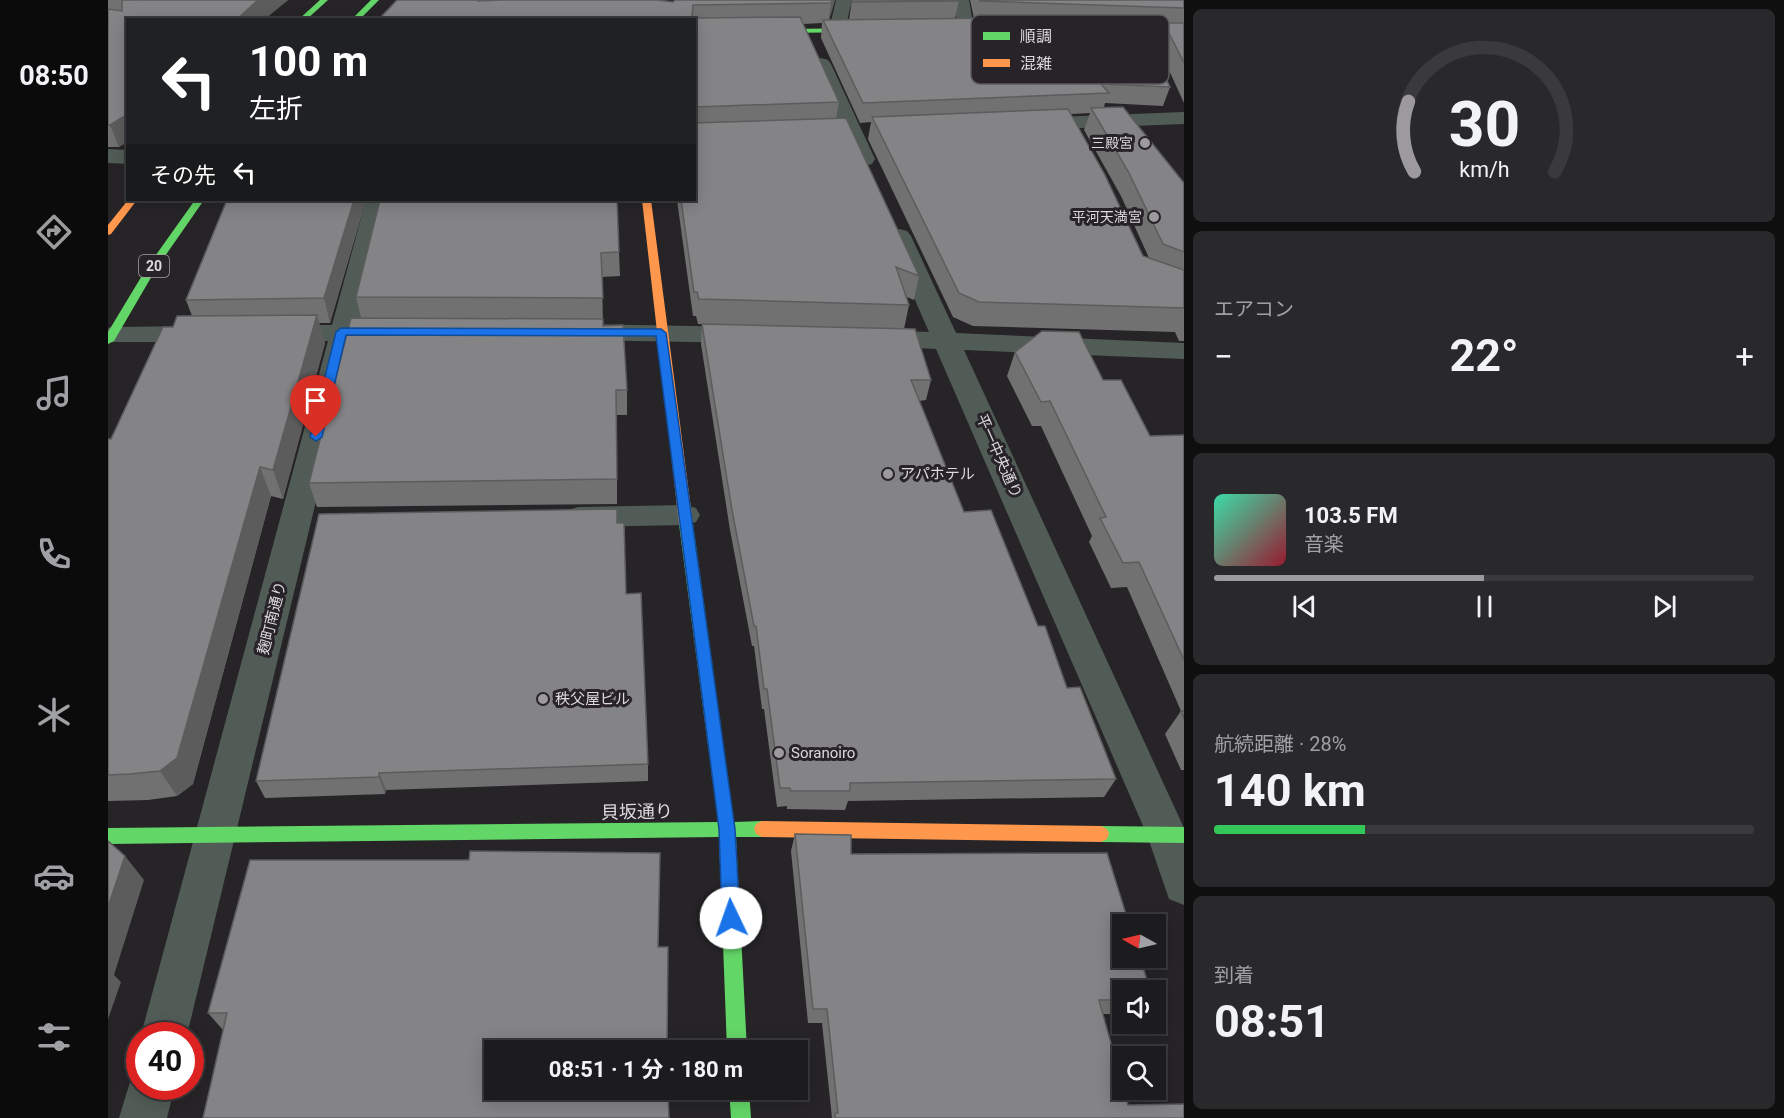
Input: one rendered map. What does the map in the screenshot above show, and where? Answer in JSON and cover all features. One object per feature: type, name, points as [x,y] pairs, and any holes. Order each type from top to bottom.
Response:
[{"type":"main road","points":[[303,18],[324,0]]},
{"type":"main road","points":[[356,18],[375,0]]},
{"type":"main road","points":[[960,29],[971,29]]},
{"type":"main road","points":[[696,32],[884,30]]},
{"type":"main road","points":[[1169,36],[1184,37]]},
{"type":"main road","points":[[108,232],[131,201]]},
{"type":"main road","name":"20","points":[[110,338],[152,269],[198,201]]},
{"type":"main road","points":[[646,201],[661,333],[727,829],[737,1040]]},
{"type":"main road","name":"貝坂通り","points":[[108,836],[727,829],[1176,835]]},
{"type":"main road","points":[[740,1100],[741,1118]]},
{"type":"street","points":[[806,31],[875,183]]},
{"type":"street","points":[[1011,125],[1182,118],[1171,97]]},
{"type":"street","points":[[108,156],[126,157]]},
{"type":"street","name":"麹町南通り","points":[[167,1022],[216,836],[308,521],[341,332],[376,201]]},
{"type":"street","name":"平一中央通り","points":[[890,215],[1176,835],[1184,885]]},
{"type":"street","points":[[110,338],[237,333],[412,332]]},
{"type":"street","points":[[554,332],[768,335]]},
{"type":"street","points":[[852,337],[947,339],[1184,351]]},
{"type":"street","points":[[143,1118],[148,1100]]},
{"type":"lane","points":[[837,30],[844,0]]},
{"type":"lane","points":[[960,29],[962,0]]},
{"type":"lane","points":[[1068,122],[1078,141]]},
{"type":"lane","points":[[556,517],[686,515]]},
{"type":"building","points":[[122,0],[258,0],[238,18],[126,18],[126,115],[108,125],[108,9],[122,11]]},
{"type":"building","points":[[397,0],[657,0],[673,2],[675,0],[832,0],[831,3],[693,5],[692,16],[695,18],[380,18]]},
{"type":"building","points":[[852,0],[959,0],[959,1],[852,2]]},
{"type":"building","points":[[1184,0],[1184,8],[980,1]]},
{"type":"building","points":[[800,17],[839,102],[696,107],[695,18]]},
{"type":"building","points":[[971,18],[971,84],[1101,84],[1109,93],[863,103],[823,20]]},
{"type":"building","points":[[1169,23],[1184,23],[1184,63],[1169,33]]},
{"type":"building","points":[[1101,84],[1168,84],[1170,87]]},
{"type":"building","points":[[1123,107],[1184,183],[1184,252],[1163,244],[1129,173],[1091,108]]},
{"type":"building","points":[[1068,109],[1105,175],[1143,256],[1184,270],[1184,308],[979,302],[959,293],[872,117]]},
{"type":"building","points":[[846,118],[919,276],[896,267],[909,305],[699,299],[697,292],[694,292],[681,201],[696,201],[696,123]]},
{"type":"building","points":[[227,201],[354,201],[324,298],[186,300]]},
{"type":"building","points":[[380,201],[617,201],[619,252],[601,253],[603,298],[356,297]]},
{"type":"building","points":[[317,315],[273,470],[260,467],[177,758],[160,771],[108,775],[108,439],[111,439],[163,327],[173,327],[177,316]]},
{"type":"building","points":[[351,318],[603,319],[603,326],[623,325],[627,390],[616,390],[617,479],[309,483]]},
{"type":"building","points":[[702,324],[915,329],[931,380],[911,380],[964,512],[991,510],[1038,626],[1045,626],[1067,688],[1080,687],[1116,779],[850,783],[850,791],[791,791],[790,788],[780,788],[767,689],[764,689],[756,626],[754,626],[732,510]]},
{"type":"building","points":[[1042,331],[1079,332],[1103,380],[1121,380],[1150,436],[1184,435],[1184,660],[1139,562],[1123,563],[1100,518],[1106,517],[1050,401],[1041,402],[1015,352]]},
{"type":"building","points":[[617,509],[617,523],[624,523],[626,594],[641,593],[648,764],[379,773],[379,777],[256,781],[319,514]]},
{"type":"building","points":[[795,834],[851,835],[851,854],[1107,853],[1126,914],[1112,914],[1112,968],[1143,968],[1147,980],[1112,980],[1112,1000],[1099,1000],[1112,1047],[1112,1100],[1127,1100],[1128,1105],[1184,1104],[1184,1118],[835,1118],[835,1113],[838,1113],[827,1009],[813,1009]]},
{"type":"building","points":[[108,841],[125,856],[108,907]]},
{"type":"building","points":[[470,851],[660,853],[658,947],[668,947],[667,1040],[484,1040],[484,1100],[668,1100],[669,1118],[203,1118],[227,1013],[208,1013],[250,860],[469,860]]},
{"type":"traffic: fast","points":[[303,18],[324,0]]},
{"type":"traffic: fast","points":[[356,18],[375,0]]},
{"type":"traffic: fast","points":[[696,32],[867,30]]},
{"type":"traffic: fast","points":[[1169,36],[1184,37]]},
{"type":"traffic: fast","points":[[108,341],[151,269],[198,201]]},
{"type":"traffic: fast","points":[[686,524],[727,829],[737,1040]]},
{"type":"traffic: fast","points":[[108,836],[762,829]]},
{"type":"traffic: fast","points":[[1101,834],[1184,835]]},
{"type":"traffic: fast","points":[[740,1100],[741,1118]]},
{"type":"traffic: slow","points":[[108,232],[131,201]]},
{"type":"traffic: slow","points":[[646,201],[686,524]]},
{"type":"traffic: slow","points":[[762,829],[1101,834]]},
{"type":"place","name":"三殿宮","points":[[1145,143]]},
{"type":"place","name":"平河天満宮","points":[[1154,217]]},
{"type":"place","name":"アパホテル","points":[[888,474]]},
{"type":"place","name":"秩父屋ビル","points":[[543,699]]},
{"type":"place","name":"Soranoiro","points":[[779,753]]},
{"type":"route","points":[[316,437],[341,332],[661,333],[727,829],[731,918]]}]
